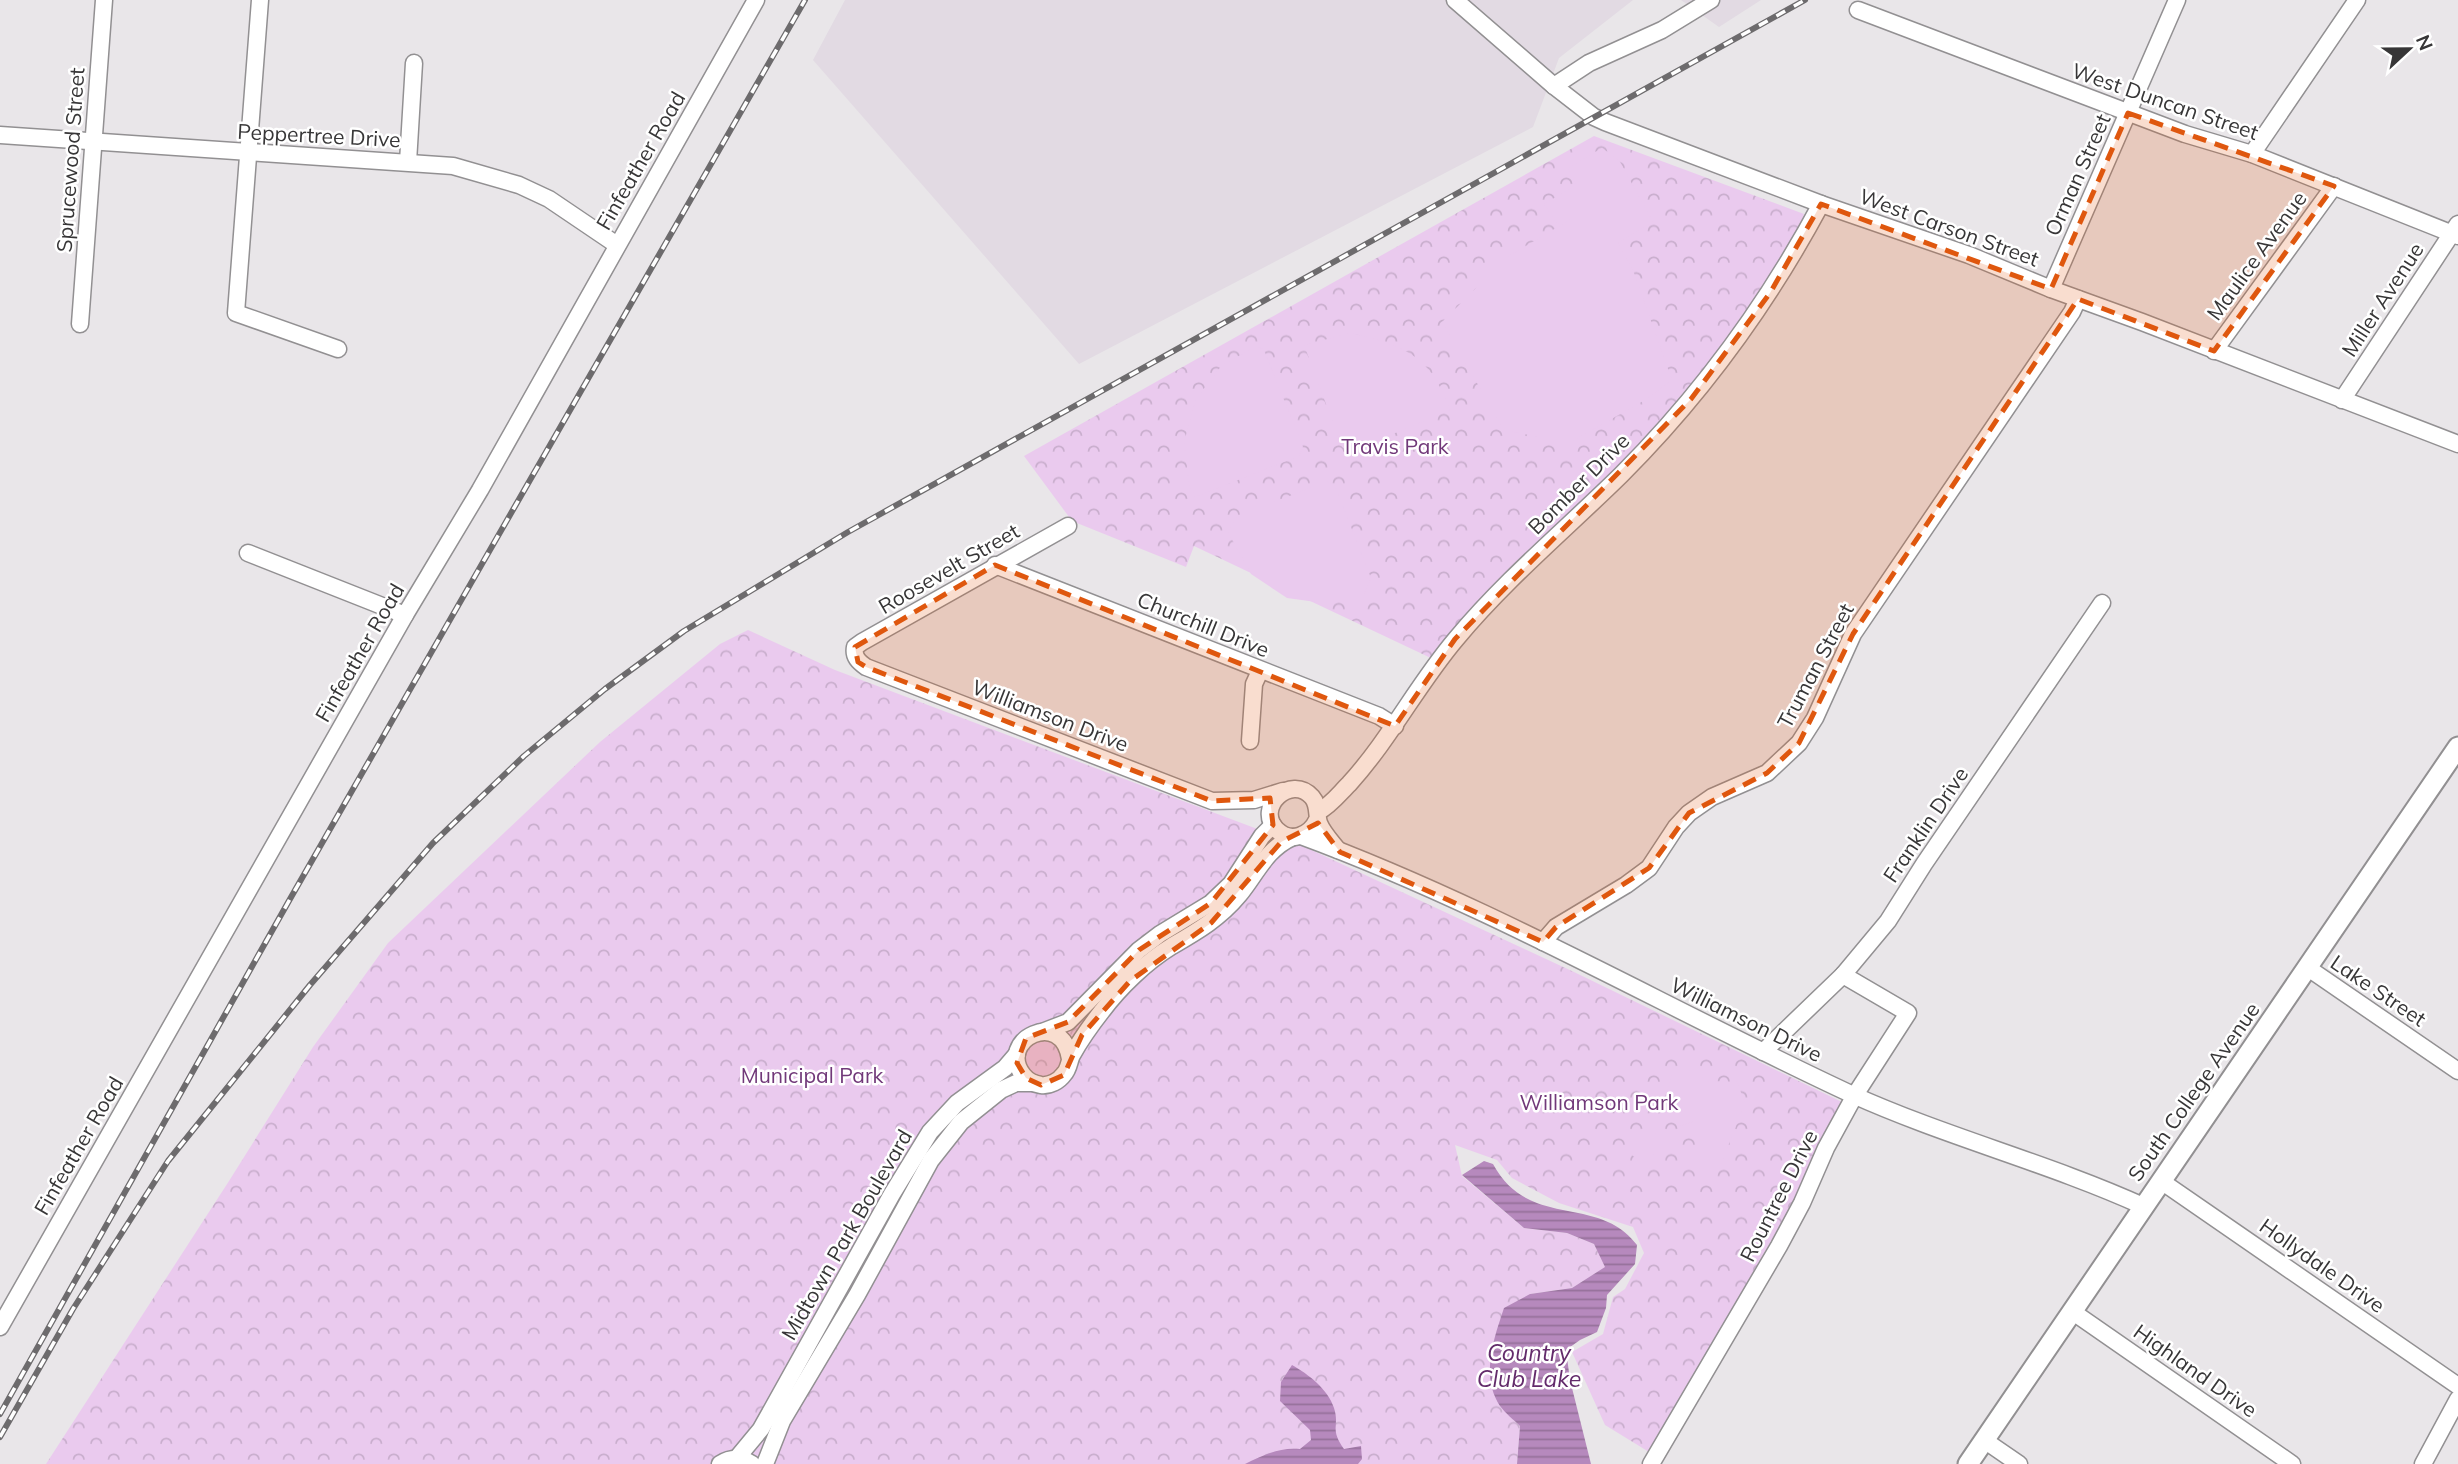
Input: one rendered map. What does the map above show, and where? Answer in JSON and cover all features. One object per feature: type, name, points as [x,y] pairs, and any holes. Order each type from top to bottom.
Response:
[{"type":"main road","name":"South College Avenue","points":[[1968,1464],[2458,747]]},
{"type":"street","name":"Sprucewood Street","points":[[80,324],[104,0]]},
{"type":"street","points":[[260,0],[236,313],[338,349]]},
{"type":"street","name":"Finfeather Road","points":[[0,1327],[405,615],[480,491],[756,0]]},
{"type":"street","name":"West Carson Street","points":[[1455,0],[1554,86],[1594,117],[1605,122],[1821,204],[1969,255],[2051,289],[2458,444]]},
{"type":"street","points":[[1554,86],[1589,63],[1662,30],[1711,0]]},
{"type":"street","name":"Orman Street","points":[[2051,289],[2177,0]]},
{"type":"street","points":[[2252,154],[2357,0]]},
{"type":"street","name":"West Duncan Street","points":[[1858,10],[2128,113],[2252,154],[2456,231]]},
{"type":"street","points":[[408,162],[414,63]]},
{"type":"street","name":"Peppertree Drive","points":[[0,135],[453,166],[519,185],[549,199],[617,245]]},
{"type":"street","name":"Maulice Avenue","points":[[2214,351],[2334,186]]},
{"type":"street","name":"Bomber Drive","points":[[1318,816],[1371,760],[1455,639],[1622,474],[1691,399],[1770,293],[1821,204]]},
{"type":"street","name":"Miller Avenue","points":[[2342,400],[2456,231]]},
{"type":"street","name":"Truman Street","points":[[1543,942],[1556,927],[1649,868],[1676,827],[1689,813],[1712,797],[1767,773],[1799,743],[1815,718],[1853,634],[2072,312],[2078,299]]},
{"type":"street","name":"Roosevelt Street","points":[[854,652],[862,642],[1068,526]]},
{"type":"street","points":[[248,552],[405,615]]},
{"type":"street","name":"Churchill Drive","points":[[995,565],[1379,716],[1395,726]]},
{"type":"street","name":"Franklin Drive","points":[[1763,1052],[1843,975],[1888,921],[2102,603]]},
{"type":"street","name":"Williamson Drive","points":[[854,652],[858,662],[866,667],[1212,801],[1254,800],[1283,791]]},
{"type":"street","points":[[1250,741],[1254,684],[1260,671]]},
{"type":"street","points":[[1306,792],[1332,790],[1350,783]]},
{"type":"street","points":[[1318,816],[1308,833],[1281,842],[1269,853],[1240,893],[1211,923],[1151,961],[1105,1006],[1082,1035],[1064,1075],[1057,1081],[1041,1085],[1033,1083],[1020,1071],[1017,1054],[1026,1038],[1068,1022],[1139,950],[1211,903],[1231,884],[1271,821],[1272,802],[1283,791],[1299,789],[1306,792],[1317,804],[1318,816],[1339,852]]},
{"type":"street","name":"Williamson Drive","points":[[1239,802],[1271,821]]},
{"type":"street","points":[[1271,821],[1278,831],[1297,837]]},
{"type":"street","name":"Williamson Drive","points":[[1297,837],[1339,852],[1543,942],[1855,1095],[2143,1206]]},
{"type":"street","name":"Lake Street","points":[[2308,968],[2457,1069]]},
{"type":"street","name":"Rountree Drive","points":[[1651,1464],[1779,1247],[1826,1148],[1855,1095],[1908,1013],[1843,975]]},
{"type":"street","points":[[1042,1032],[1059,1037],[1065,1043],[1070,1059]]},
{"type":"street","name":"Midtown Park Boulevard","points":[[745,1461],[892,1194],[930,1132],[957,1103],[1005,1068],[1017,1054]]},
{"type":"street","name":"Midtown Park Boulevard","points":[[765,1464],[782,1421],[857,1295],[931,1160],[961,1122],[1001,1090],[1016,1083],[1033,1083]]},
{"type":"street","name":"Hollydale Drive","points":[[2161,1181],[2458,1386]]},
{"type":"street","name":"Highland Drive","points":[[2073,1311],[2292,1464]]},
{"type":"street","points":[[2423,1464],[2458,1399]]},
{"type":"street","points":[[1984,1440],[2019,1464]]},
{"type":"street","points":[[720,1464],[729,1459],[745,1461]]},
{"type":"highlighted area","points":[[2128,113],[2334,186],[2214,351],[2078,299],[1853,634],[1799,743],[1767,773],[1689,813],[1649,868],[1556,927],[1543,942],[1340,852],[1318,823],[1281,842],[1211,923],[1130,981],[1082,1035],[1064,1075],[1041,1085],[1026,1078],[1017,1063],[1026,1038],[1068,1022],[1139,950],[1211,903],[1273,825],[1270,798],[1212,801],[866,667],[858,662],[855,647],[995,565],[1395,726],[1455,639],[1691,399],[1770,293],[1821,204],[2051,289]]},
{"type":"shaded area","points":[[845,0],[1633,0],[1559,58],[1533,127],[1079,364],[813,60]]},
{"type":"shaded area","points":[[1681,0],[1761,0],[1719,27]]},
{"type":"green space","name":"Travis Park","points":[[1594,136],[1804,214],[1776,272],[1759,299],[1701,376],[1604,484],[1433,659],[1194,546],[1186,567],[1072,521],[1024,456]]},
{"type":"green space","points":[[1602,148],[1619,160],[1653,222],[1618,243],[1633,270],[1672,380],[1645,400],[1569,443],[1504,430],[1442,322],[1507,257],[1571,219],[1557,224],[1544,204],[1576,185],[1568,168]]},
{"type":"green space","points":[[1351,333],[1386,343],[1413,356],[1434,377],[1450,410],[1350,452],[1342,447],[1304,345]]},
{"type":"green space","points":[[1257,346],[1264,350],[1303,447],[1299,456],[1195,497],[1189,484],[1184,442],[1196,399],[1222,365]]},
{"type":"green space","points":[[1327,481],[1335,486],[1371,578],[1364,594],[1316,602],[1287,598],[1251,574],[1228,532],[1237,517]]},
{"type":"green space","name":"Municipal Park","points":[[748,630],[835,670],[1305,847],[1574,972],[1842,1102],[1797,1196],[1649,1452],[1605,1425],[1572,1352],[1603,1334],[1613,1297],[1625,1289],[1644,1253],[1633,1227],[1559,1203],[1512,1178],[1497,1160],[1455,1145],[1462,1176],[1524,1228],[1567,1233],[1594,1244],[1606,1267],[1572,1288],[1530,1294],[1500,1406],[1520,1426],[1517,1464],[46,1464],[313,1047],[388,943],[600,742],[720,644]]},
{"type":"green space","points":[[1682,1067],[1708,1081],[1737,1082],[1745,1103],[1714,1182],[1702,1184],[1695,1171],[1695,1121],[1680,1126],[1662,1109],[1672,1074]]},
{"type":"green space","points":[[1651,1130],[1664,1140],[1645,1166],[1632,1155]]},
{"type":"water","name":"Country Club Lake","points":[[1484,1161],[1493,1164],[1508,1185],[1525,1198],[1603,1220],[1621,1229],[1637,1245],[1635,1264],[1607,1295],[1606,1308],[1597,1332],[1566,1350],[1570,1380],[1591,1464],[1517,1464],[1520,1426],[1500,1406],[1494,1394],[1490,1370],[1493,1344],[1504,1308],[1530,1294],[1572,1288],[1605,1267],[1594,1244],[1567,1233],[1524,1228],[1462,1175]]},
{"type":"water","points":[[1292,1365],[1322,1388],[1331,1401],[1336,1414],[1337,1436],[1344,1449],[1361,1446],[1362,1459],[1358,1464],[1245,1464],[1278,1450],[1300,1449],[1311,1440],[1310,1430],[1280,1401],[1281,1382]]},
{"type":"railway","points":[[0,1414],[290,899],[805,0]]},
{"type":"railway","points":[[0,1437],[73,1309],[168,1161],[310,985],[433,843],[524,756],[605,689],[684,631],[848,532],[1805,0]]},
{"type":"park label","name":"Williamson Park","points":[[1599,1103]]}]
